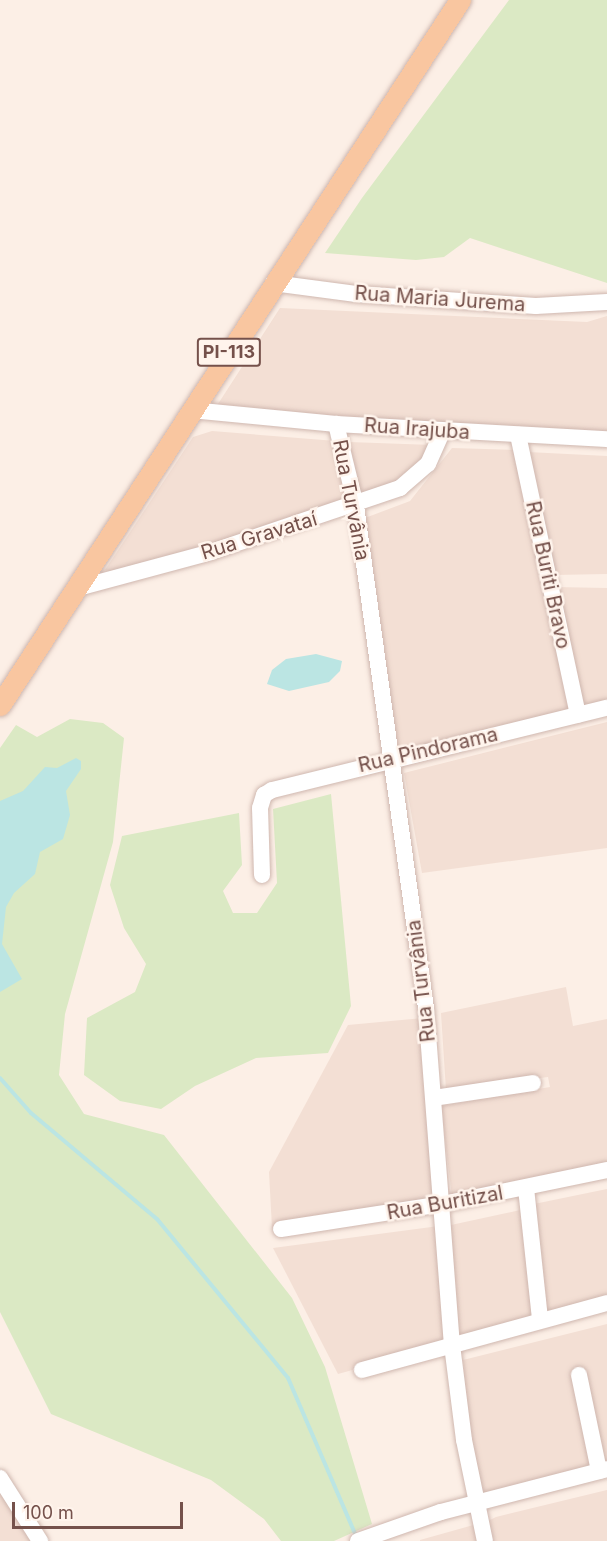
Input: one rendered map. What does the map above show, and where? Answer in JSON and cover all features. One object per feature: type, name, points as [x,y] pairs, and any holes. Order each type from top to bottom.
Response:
[{"type":"main road","name":"PI-113","points":[[0,705],[78,588],[273,283],[460,0]]},
{"type":"street","name":"Rua Maria Jurema","points":[[273,283],[356,294],[536,306],[607,302]]},
{"type":"street","name":"Rua Irajuba","points":[[191,410],[336,424],[607,439]]},
{"type":"street","name":"Rua Turvânia","points":[[336,424],[356,506],[393,758],[434,1098],[452,1345],[485,1541]]},
{"type":"street","name":"Rua Gravataí","points":[[78,588],[211,552],[356,506],[400,488],[428,464],[443,431]]},
{"type":"street","name":"Rua Buriti Bravo","points":[[518,435],[578,715]]},
{"type":"street","name":"Rua Pindorama","points":[[262,875],[260,808],[264,795],[279,787],[607,708]]},
{"type":"street","points":[[434,1098],[533,1083]]},
{"type":"street","name":"Rua Buritizal","points":[[281,1229],[443,1204],[607,1170]]},
{"type":"street","points":[[526,1188],[540,1320]]},
{"type":"street","points":[[362,1370],[607,1303]]},
{"type":"street","points":[[358,1541],[477,1503],[603,1470],[579,1375]]},
{"type":"street","points":[[0,1478],[40,1541]]},
{"type":"shaded area","points":[[280,308],[587,322],[607,316],[607,436],[410,426],[216,407]]},
{"type":"shaded area","points":[[212,431],[336,441],[352,504],[117,574],[105,570],[193,437]]},
{"type":"shaded area","points":[[349,442],[433,445],[427,463],[362,501],[345,444]]},
{"type":"shaded area","points":[[452,448],[516,450],[574,713],[397,755],[365,518],[410,501]]},
{"type":"shaded area","points":[[528,452],[607,456],[607,574],[554,575]]},
{"type":"shaded area","points":[[555,587],[607,588],[607,705],[583,711]]},
{"type":"shaded area","points":[[607,722],[607,848],[422,873],[404,773]]},
{"type":"shaded area","points":[[566,987],[573,1026],[607,1019],[607,1165],[452,1197],[441,1106],[550,1087],[548,1077],[446,1090],[441,1013]]},
{"type":"shaded area","points":[[423,1018],[441,1202],[272,1228],[269,1172],[348,1025]]},
{"type":"shaded area","points":[[607,1189],[607,1300],[544,1316],[534,1204]]},
{"type":"shaded area","points":[[525,1209],[538,1318],[457,1341],[451,1225]]},
{"type":"shaded area","points":[[439,1226],[449,1343],[338,1374],[273,1248]]},
{"type":"shaded area","points":[[607,1324],[607,1467],[584,1371],[571,1374],[594,1469],[481,1499],[468,1424],[463,1360]]},
{"type":"shaded area","points":[[0,1489],[35,1541],[0,1541]]},
{"type":"shaded area","points":[[607,1490],[607,1541],[493,1541],[488,1521],[496,1517]]},
{"type":"shaded area","points":[[477,1524],[480,1541],[420,1541],[420,1540]]},
{"type":"green space","points":[[509,0],[607,0],[607,283],[470,238],[444,257],[416,260],[325,253],[362,198]]},
{"type":"green space","points":[[70,719],[103,723],[124,738],[113,842],[65,1014],[59,1075],[84,1114],[164,1135],[292,1298],[325,1367],[372,1524],[334,1541],[281,1541],[264,1519],[211,1480],[51,1414],[0,1312],[0,748],[16,725],[37,737]]},
{"type":"green space","points":[[331,794],[351,1006],[328,1053],[256,1058],[195,1086],[161,1109],[120,1101],[84,1075],[87,1018],[135,992],[146,964],[124,928],[110,885],[122,836],[239,813],[242,865],[223,891],[233,913],[257,913],[277,883],[273,809]]},
{"type":"water","points":[[316,654],[342,661],[340,671],[329,682],[289,691],[267,684],[272,670],[286,659]]},
{"type":"water","points":[[76,758],[81,761],[81,769],[66,791],[70,815],[63,839],[40,852],[35,874],[14,893],[6,907],[2,944],[22,979],[0,992],[0,801],[23,791],[45,767],[57,768]]},
{"type":"waterway","points":[[0,1078],[31,1113],[157,1219],[288,1378],[357,1538]]}]
